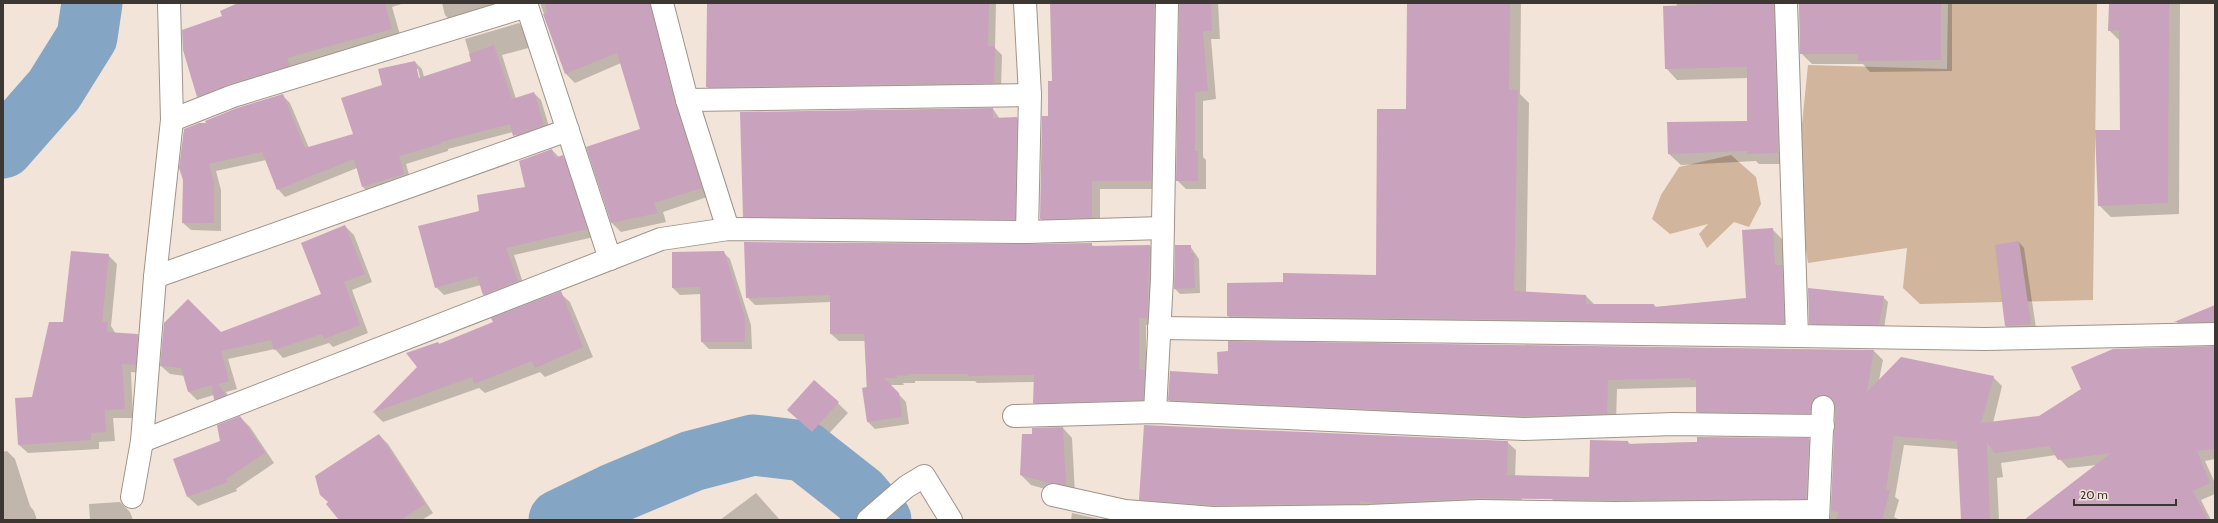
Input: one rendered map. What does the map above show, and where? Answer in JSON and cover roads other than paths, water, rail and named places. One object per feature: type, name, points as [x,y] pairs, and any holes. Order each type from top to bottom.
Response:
[{"type":"street","points":[[132,497],[142,441],[155,277],[172,120],[169,3]]},
{"type":"street","points":[[662,3],[687,100],[728,229]]},
{"type":"street","points":[[1025,3],[1030,95],[1027,232]]},
{"type":"street","points":[[1155,412],[1163,228],[1167,3]]},
{"type":"street","points":[[1786,3],[1797,336]]},
{"type":"street","points":[[172,120],[233,96],[527,5],[610,259]]},
{"type":"street","points":[[687,100],[1030,95]]},
{"type":"street","points":[[155,277],[568,130]]},
{"type":"street","points":[[142,441],[661,239],[728,229],[1027,232],[1163,228]]},
{"type":"street","points":[[1159,328],[1985,339],[2215,334]]},
{"type":"street","points":[[1014,416],[1155,412],[1524,429],[1674,424],[1823,416],[1818,515],[1480,511],[1369,516],[1213,518],[1125,510],[1053,495]]},
{"type":"street","points":[[868,520],[906,487],[923,476],[926,477],[951,520]]},
{"type":"waterway","points":[[3,148],[54,90],[87,37],[92,3]]},
{"type":"waterway","points":[[559,520],[613,494],[692,461],[753,445],[804,451],[860,495],[881,520]]}]
